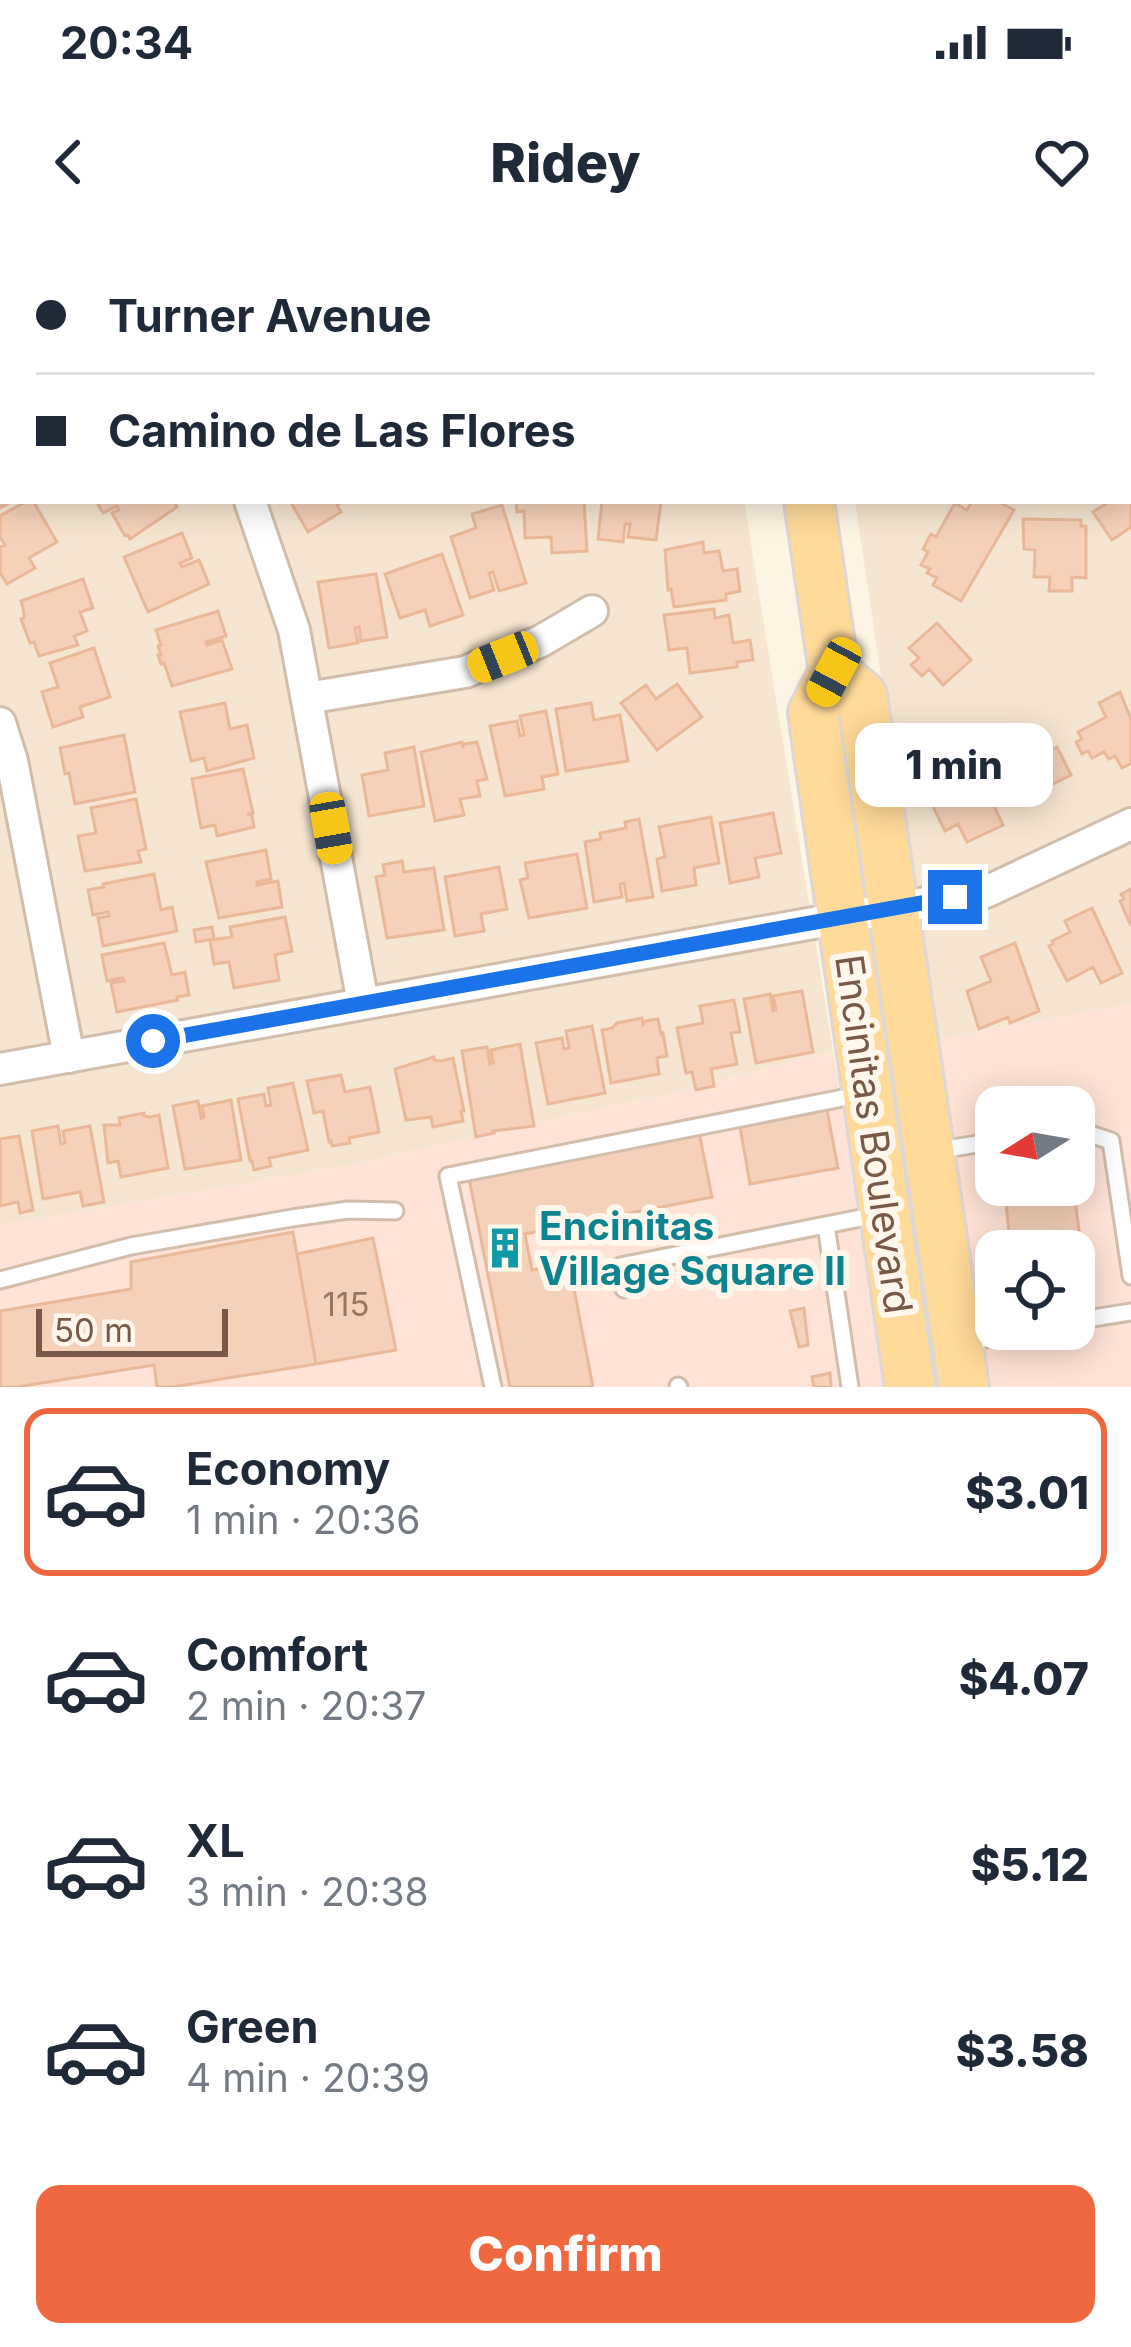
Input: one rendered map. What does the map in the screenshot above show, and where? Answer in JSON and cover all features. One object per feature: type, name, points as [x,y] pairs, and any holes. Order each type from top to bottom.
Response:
[{"type":"main road","name":"Encinitas Boulevard","points":[[809,504],[834,672],[813,713],[910,1387]]},
{"type":"main road","name":"Encinitas Boulevard","points":[[834,672],[862,696],[961,1367]]},
{"type":"street","points":[[251,504],[294,630],[362,1003]]},
{"type":"street","points":[[307,698],[465,673],[542,641],[592,611]]},
{"type":"street","points":[[0,723],[12,760],[69,1057]]},
{"type":"street","points":[[0,1069],[986,892],[1131,824]]},
{"type":"lane","points":[[493,1387],[448,1176],[868,1093]]},
{"type":"lane","points":[[1095,1136],[1111,1141],[1131,1276]]},
{"type":"lane","points":[[929,1152],[975,1144]]},
{"type":"lane","points":[[0,1280],[131,1246],[348,1210],[395,1211]]},
{"type":"lane","points":[[624,1289],[620,1266],[885,1214]]},
{"type":"lane","points":[[826,1225],[850,1387]]},
{"type":"lane","points":[[1095,1318],[1131,1312]]},
{"type":"lane","points":[[961,1367],[989,1350]]},
{"type":"shaded area","points":[[0,504],[744,504],[833,1051],[345,1166],[0,1225]]},
{"type":"shaded area","points":[[855,504],[1131,504],[1131,1003],[935,1040]]},
{"type":"shaded area","points":[[1131,1003],[1131,1387],[989,1387],[982,1350],[1095,1350],[1095,1230],[975,1230],[975,1310],[935,1040]]},
{"type":"shaded area","points":[[833,1051],[890,1387],[0,1387],[0,1225],[345,1166]]},
{"type":"building","points":[[22,504],[35,504],[57,542],[29,558],[35,568],[7,584],[0,573],[0,547],[5,545],[0,516]]},
{"type":"building","points":[[98,504],[177,507],[130,539],[112,513],[119,510],[117,506],[103,513]]},
{"type":"building","points":[[292,504],[339,504],[341,512],[308,532]]},
{"type":"building","points":[[516,504],[584,504],[587,551],[552,553],[551,537],[525,538],[524,511],[517,512]]},
{"type":"building","points":[[602,504],[661,504],[656,540],[628,537],[630,524],[625,524],[623,542],[598,539]]},
{"type":"building","points":[[954,504],[967,510],[970,504],[1003,504],[1014,510],[961,601],[933,585],[937,578],[921,565],[931,534],[936,537]]},
{"type":"building","points":[[1105,504],[1131,504],[1131,527],[1112,540],[1093,512]]},
{"type":"building","points":[[502,505],[526,583],[499,591],[493,572],[489,573],[494,590],[470,598],[451,537],[476,528],[472,514]]},
{"type":"building","points":[[1023,519],[1081,520],[1081,526],[1086,526],[1086,578],[1072,577],[1072,591],[1049,591],[1050,577],[1034,577],[1035,550],[1024,549]]},
{"type":"building","points":[[182,533],[192,558],[180,563],[182,567],[199,560],[209,584],[148,612],[124,557]]},
{"type":"building","points":[[703,542],[704,553],[719,551],[723,571],[737,569],[740,591],[726,594],[726,600],[674,607],[665,550]]},
{"type":"building","points":[[442,554],[463,615],[430,626],[425,610],[400,618],[385,574]]},
{"type":"building","points":[[376,574],[387,637],[361,641],[359,627],[355,628],[358,643],[329,648],[318,582]]},
{"type":"building","points":[[83,579],[93,608],[80,612],[87,631],[74,636],[78,645],[39,656],[21,619],[21,601]]},
{"type":"building","points":[[714,609],[715,618],[729,615],[733,643],[750,640],[753,660],[737,662],[737,667],[690,673],[687,648],[669,650],[664,615]]},
{"type":"building","points":[[218,611],[226,636],[206,642],[222,640],[232,669],[172,686],[158,655],[161,645],[156,630]]},
{"type":"building","points":[[937,623],[971,660],[943,685],[929,669],[922,676],[911,665],[919,658],[909,648]]},
{"type":"building","points":[[94,648],[110,697],[80,707],[83,717],[53,727],[42,692],[58,687],[50,663]]},
{"type":"building","points":[[677,684],[702,717],[657,750],[621,703],[646,685],[656,699]]},
{"type":"building","points":[[1120,692],[1131,719],[1131,763],[1122,768],[1115,756],[1109,759],[1104,752],[1092,758],[1088,751],[1082,754],[1076,742],[1082,739],[1078,732],[1106,717],[1099,703]]},
{"type":"building","points":[[225,703],[230,729],[247,725],[254,758],[207,771],[204,758],[191,761],[180,712]]},
{"type":"building","points":[[591,703],[594,720],[620,715],[628,761],[566,771],[556,709]]},
{"type":"building","points":[[546,711],[558,774],[542,777],[544,789],[505,796],[490,726],[517,721],[520,736],[524,735],[520,716]]},
{"type":"building","points":[[1036,727],[1041,738],[1046,736],[1049,751],[1057,747],[1071,775],[1036,792],[1024,790],[1012,796],[989,749]]},
{"type":"building","points":[[124,735],[135,792],[75,804],[60,748]]},
{"type":"building","points":[[462,742],[463,748],[477,742],[487,779],[477,781],[480,796],[460,799],[464,815],[435,821],[421,752]]},
{"type":"building","points":[[414,747],[424,806],[369,816],[362,775],[388,770],[385,753]]},
{"type":"building","points":[[970,755],[1003,825],[967,842],[958,824],[945,831],[922,784],[927,782],[921,768],[938,760],[943,768]]},
{"type":"building","points":[[243,769],[253,813],[247,814],[252,815],[254,827],[217,836],[215,825],[201,828],[192,779]]},
{"type":"building","points":[[136,799],[146,849],[138,851],[141,862],[85,871],[78,836],[96,833],[91,808]]},
{"type":"building","points":[[773,813],[781,853],[755,858],[759,877],[730,883],[720,823]]},
{"type":"building","points":[[711,817],[719,863],[694,868],[696,885],[662,891],[657,859],[665,857],[659,827]]},
{"type":"building","points":[[639,819],[653,897],[627,901],[624,883],[620,884],[622,897],[594,902],[585,842]]},
{"type":"building","points":[[266,850],[271,879],[257,885],[278,881],[282,907],[219,918],[206,862]]},
{"type":"building","points":[[577,854],[587,908],[529,918],[520,880],[528,878],[525,863]]},
{"type":"building","points":[[402,861],[404,872],[434,868],[444,930],[387,938],[376,877],[385,875],[383,865]]},
{"type":"building","points":[[499,867],[507,909],[481,914],[484,931],[455,936],[445,877]]},
{"type":"building","points":[[154,874],[161,910],[172,907],[177,931],[103,946],[98,918],[109,916],[108,912],[93,915],[88,890]]},
{"type":"building","points":[[1131,889],[1131,926],[1120,901],[1124,899],[1121,894]]},
{"type":"building","points":[[1092,908],[1122,973],[1101,983],[1093,967],[1067,981],[1049,946],[1070,932],[1065,921]]},
{"type":"building","points":[[285,917],[292,951],[275,955],[279,980],[234,988],[229,962],[214,964],[210,940],[232,937],[230,927]]},
{"type":"building","points":[[212,927],[214,939],[196,942],[194,930]]},
{"type":"building","points":[[164,943],[172,975],[185,972],[189,995],[117,1012],[111,983],[124,981],[107,981],[102,955]]},
{"type":"building","points":[[1015,943],[1039,1011],[979,1029],[967,991],[991,981],[981,957]]},
{"type":"building","points":[[802,991],[813,1052],[756,1063],[744,999],[770,994],[773,1011],[773,996]]},
{"type":"building","points":[[734,1000],[740,1032],[731,1033],[737,1064],[711,1069],[714,1086],[696,1090],[692,1072],[686,1073],[677,1028],[703,1023],[700,1006]]},
{"type":"building","points":[[642,1018],[643,1024],[658,1019],[663,1033],[667,1056],[657,1058],[659,1074],[611,1083],[602,1030]]},
{"type":"building","points":[[592,1026],[605,1093],[548,1104],[536,1043],[562,1038],[564,1049],[569,1048],[566,1031]]},
{"type":"building","points":[[520,1044],[534,1126],[476,1137],[462,1051],[487,1047],[490,1064],[491,1050]]},
{"type":"building","points":[[434,1057],[441,1061],[453,1058],[463,1121],[433,1127],[431,1117],[406,1120],[395,1069]]},
{"type":"building","points":[[341,1075],[345,1092],[370,1087],[379,1132],[332,1146],[323,1111],[314,1113],[307,1081]]},
{"type":"building","points":[[293,1083],[308,1150],[269,1158],[271,1166],[254,1170],[238,1099],[264,1094],[266,1106],[271,1105],[268,1088]]},
{"type":"building","points":[[231,1100],[241,1160],[185,1169],[173,1106],[198,1101],[201,1118],[202,1106]]},
{"type":"building","points":[[827,1110],[838,1168],[750,1184],[740,1127]]},
{"type":"building","points":[[159,1115],[168,1168],[121,1177],[118,1161],[108,1163],[104,1125],[120,1125],[119,1118]]},
{"type":"building","points":[[58,1126],[61,1144],[65,1143],[63,1131],[90,1126],[104,1202],[83,1206],[80,1192],[43,1199],[32,1131]]},
{"type":"building","name":"Encinitas Village Square II","points":[[699,1132],[712,1197],[525,1234],[532,1270],[569,1263],[593,1387],[510,1387],[469,1178]]},
{"type":"building","points":[[19,1136],[33,1210],[20,1213],[18,1202],[0,1206],[0,1139]]},
{"type":"building","points":[[1006,1206],[1076,1206],[1079,1230],[1009,1230]]},
{"type":"building","points":[[293,1232],[316,1364],[172,1387],[157,1387],[154,1365],[0,1387],[0,1311],[131,1289],[131,1262]]},
{"type":"building","points":[[373,1238],[396,1350],[316,1364],[297,1254]]},
{"type":"building","points":[[804,1308],[808,1345],[799,1347],[790,1311]]},
{"type":"building","points":[[830,1373],[831,1387],[814,1387],[812,1377]]},
{"type":"place","name":"Encinitas Village Square II","points":[[505,1248]]},
{"type":"route","points":[[153,1041],[955,897]]}]
